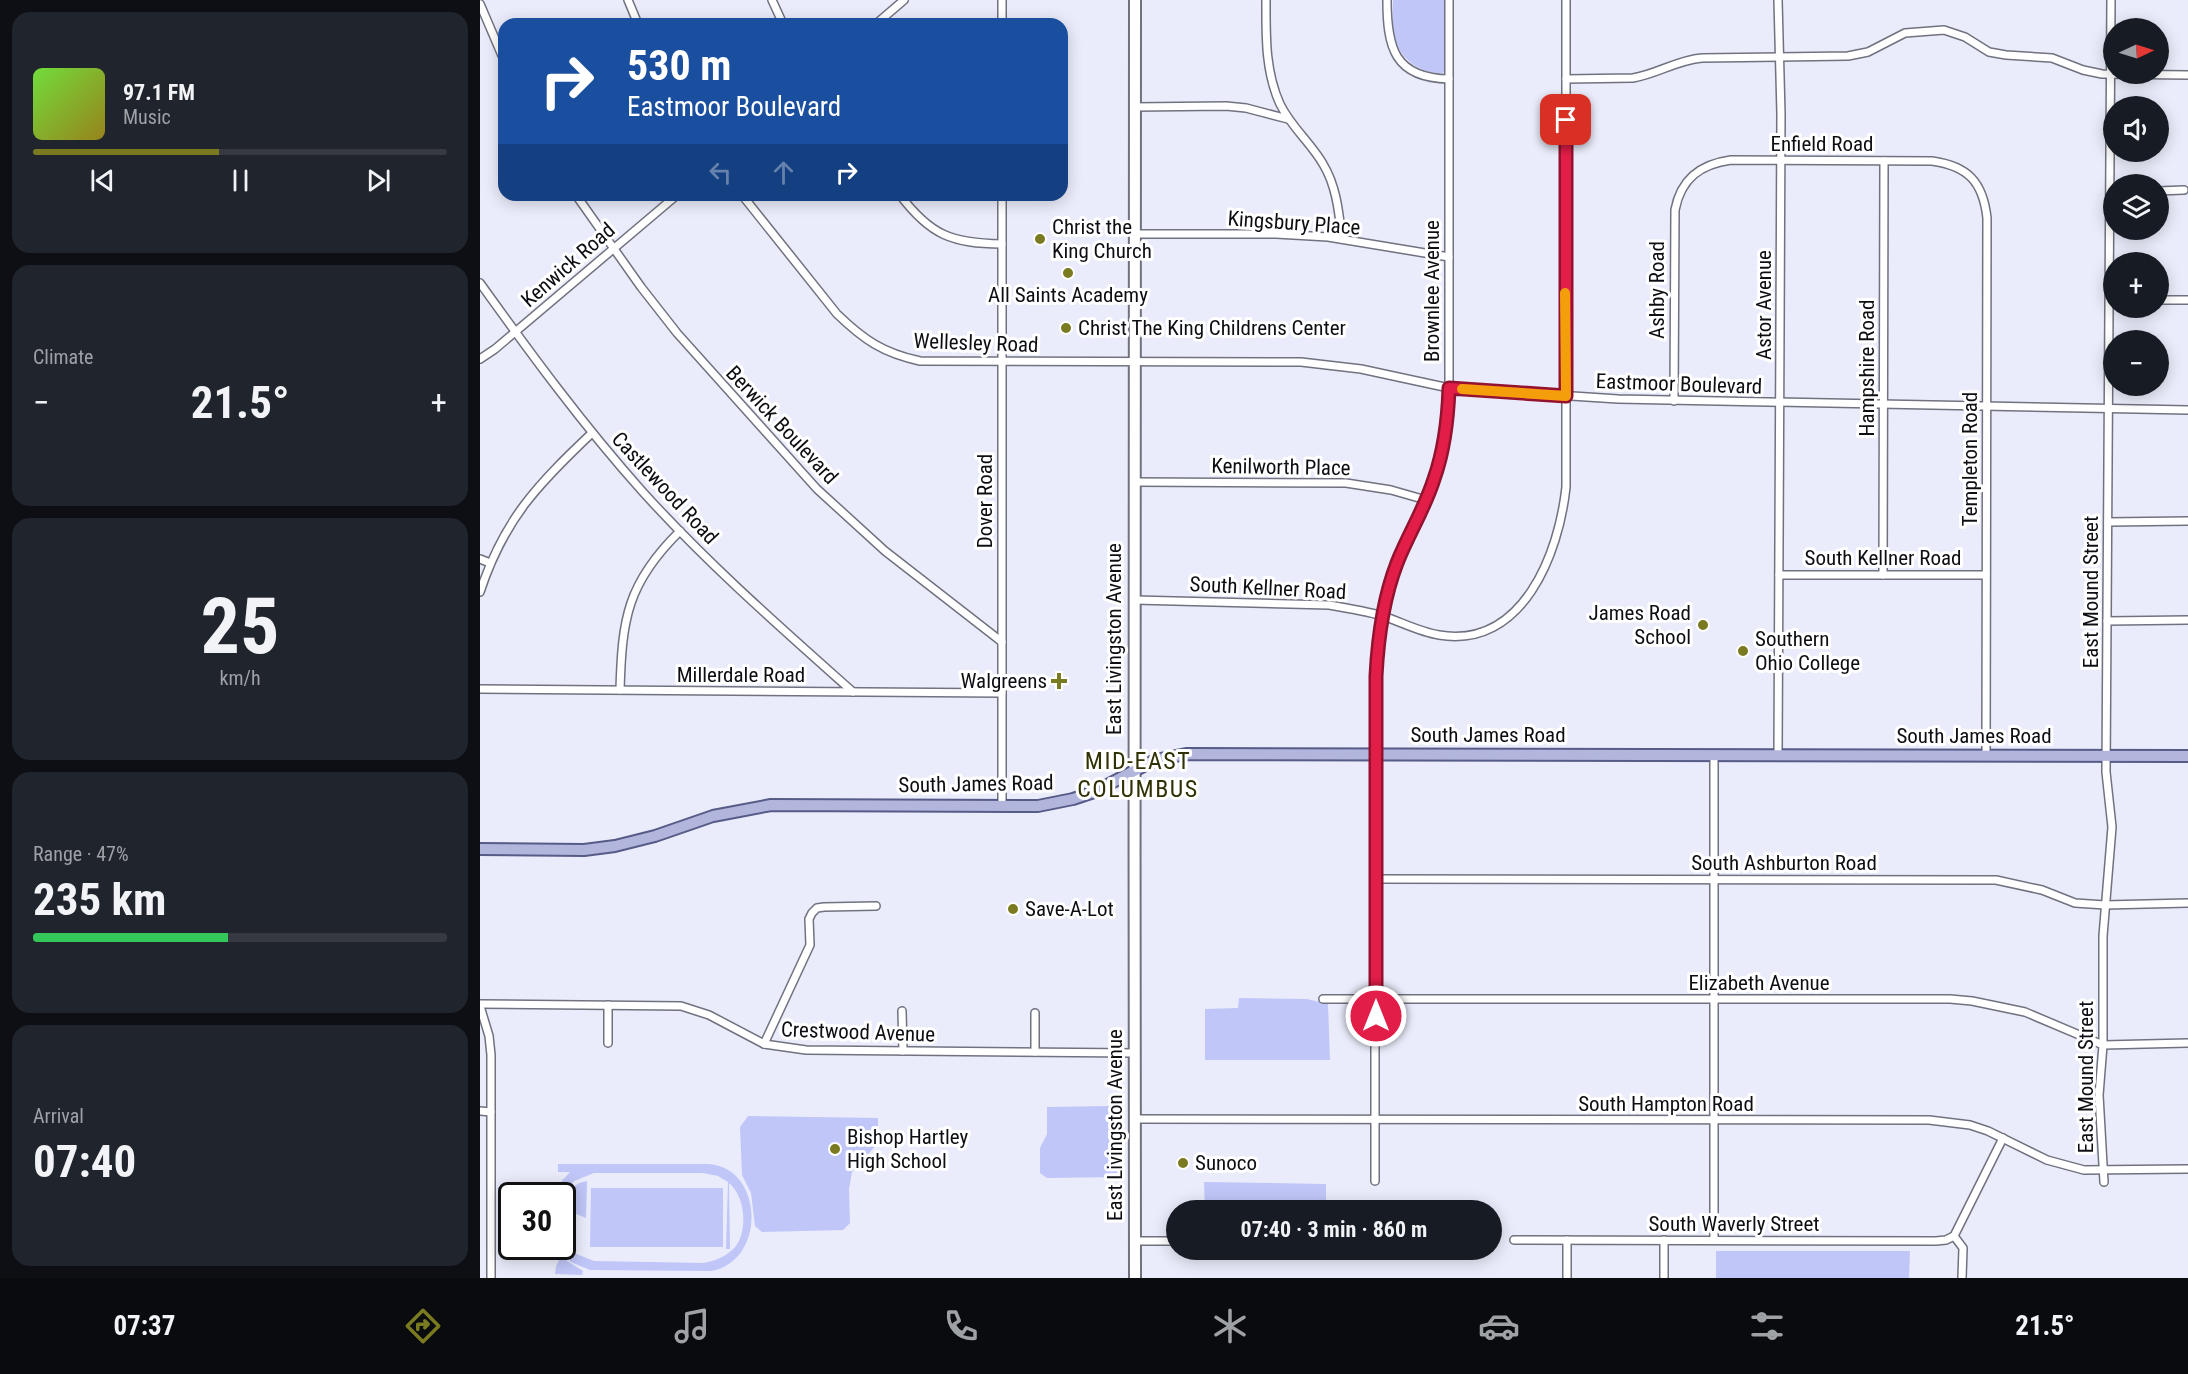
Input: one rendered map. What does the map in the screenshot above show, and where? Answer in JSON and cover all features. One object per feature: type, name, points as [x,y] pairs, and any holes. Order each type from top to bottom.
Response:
[{"type":"main road","name":"East Livingston Avenue","points":[[1135,0],[1136,362],[1133,772],[1135,1278]]},
{"type":"main road","name":"South James Road","points":[[480,849],[584,850],[615,846],[656,836],[713,816],[765,806],[1038,806],[1073,799],[1155,760],[1186,754],[2188,756]]},
{"type":"street","points":[[628,0],[636,18]]},
{"type":"street","points":[[772,0],[780,18]]},
{"type":"street","points":[[883,18],[904,0]]},
{"type":"street","points":[[1002,0],[1002,18]]},
{"type":"street","points":[[1266,0],[1268,62],[1279,102],[1288,119],[1322,162],[1330,176],[1342,239]]},
{"type":"street","points":[[1387,0],[1389,39],[1402,63],[1413,72],[1449,79]]},
{"type":"street","name":"Brownlee Avenue","points":[[1375,1181],[1377,641],[1397,563],[1434,479],[1445,428],[1449,388],[1449,0]]},
{"type":"street","name":"South Kellner Road","points":[[1135,600],[1329,605],[1382,616],[1431,634],[1462,636],[1482,632],[1496,625],[1515,611],[1527,598],[1546,566],[1563,511],[1566,486],[1566,0]]},
{"type":"street","name":"Astor Avenue","points":[[1778,0],[1781,160],[1778,755]]},
{"type":"street","name":"East Mound Street","points":[[2111,0],[2111,18]]},
{"type":"street","points":[[480,4],[498,46]]},
{"type":"street","points":[[1566,79],[1633,78],[1689,59],[1858,55],[1905,33],[1944,30],[1965,37],[1989,52],[2006,56],[2052,58],[2083,70],[2103,73]]},
{"type":"street","points":[[2169,75],[2188,75]]},
{"type":"street","name":"East Mound Street","points":[[2110,84],[2111,174]]},
{"type":"street","points":[[1135,107],[1226,106],[1246,108],[1288,119]]},
{"type":"street","name":"Hampshire Road","points":[[1883,575],[1884,161]]},
{"type":"street","name":"Enfield Road","points":[[1686,182],[1699,169],[1717,162],[1932,161],[1948,164],[1963,171]]},
{"type":"street","name":"Templeton Road","points":[[1963,171],[1973,178],[1982,191],[1987,218],[1986,756]]},
{"type":"street","name":"Ashby Road","points":[[1674,401],[1674,220],[1677,200],[1686,182]]},
{"type":"street","points":[[2169,191],[2184,190]]},
{"type":"street","name":"Berwick Boulevard","points":[[580,201],[677,333],[816,488],[885,551],[1002,642]]},
{"type":"street","name":"Kenwick Road","points":[[480,359],[516,332],[670,201]]},
{"type":"street","name":"Wellesley Road","points":[[747,201],[837,314],[869,342],[901,357],[920,360],[1001,362],[1136,362]]},
{"type":"street","points":[[905,201],[924,223],[939,233],[973,244],[1002,244]]},
{"type":"street","name":"Dover Road","points":[[1002,201],[1002,807]]},
{"type":"street","name":"Kingsbury Place","points":[[1135,234],[1276,234],[1342,239],[1449,257]]},
{"type":"street","name":"Castlewood Road","points":[[480,283],[592,433],[680,531],[732,583],[853,692]]},
{"type":"street","points":[[2169,300],[2188,300]]},
{"type":"street","name":"East Mound Street","points":[[2104,1182],[2099,1095],[2103,1045],[2105,905],[2112,826],[2106,756],[2111,318]]},
{"type":"street","name":"Eastmoor Boulevard","points":[[1136,362],[1310,363],[1361,369],[1449,388],[1674,401],[2188,410]]},
{"type":"street","points":[[480,592],[490,563],[505,532],[525,502],[592,433]]},
{"type":"street","name":"Kenilworth Place","points":[[1135,482],[1346,483],[1391,490],[1426,500]]},
{"type":"street","points":[[2108,522],[2188,520]]},
{"type":"street","points":[[620,690],[621,647],[632,596],[644,573],[659,552],[680,531]]},
{"type":"street","points":[[480,559],[490,563]]},
{"type":"street","name":"South Kellner Road","points":[[1779,575],[1986,575]]},
{"type":"street","points":[[2107,621],[2188,620]]},
{"type":"street","name":"Millerdale Road","points":[[480,689],[1002,693]]},
{"type":"street","points":[[1713,755],[1714,1240]]},
{"type":"street","name":"South Ashburton Road","points":[[1376,879],[1996,880],[2042,890],[2075,903],[2105,905],[2188,903]]},
{"type":"street","points":[[764,1044],[810,945],[809,919],[812,912],[824,907],[876,906]]},
{"type":"street","name":"Elizabeth Avenue","points":[[1323,999],[1971,1001],[2025,1012],[2103,1045],[2188,1043]]},
{"type":"street","points":[[480,1005],[490,1045],[491,1278]]},
{"type":"street","name":"Crestwood Avenue","points":[[480,1005],[665,1005],[695,1009],[764,1044],[806,1050],[1135,1053]]},
{"type":"street","points":[[608,1005],[608,1043]]},
{"type":"street","points":[[902,1011],[903,1051]]},
{"type":"street","points":[[1035,1013],[1035,1052]]},
{"type":"street","points":[[480,1112],[491,1112]]},
{"type":"street","name":"South Hampton Road","points":[[1135,1119],[1949,1121],[1970,1125],[2003,1138],[2063,1166],[2104,1171],[2188,1169]]},
{"type":"street","points":[[1962,1278],[1963,1248],[1954,1236],[2003,1138]]},
{"type":"street","name":"South Waverly Street","points":[[1514,1240],[1936,1241],[1954,1236]]},
{"type":"street","points":[[1567,1240],[1567,1278]]},
{"type":"street","points":[[1664,1240],[1664,1278]]},
{"type":"street","points":[[1135,1241],[1166,1241]]},
{"type":"shaded area","points":[[1393,0],[1445,0],[1445,70],[1443,73],[1420,68],[1402,53],[1394,34]]},
{"type":"shaded area","points":[[1239,998],[1307,999],[1328,1004],[1330,1060],[1205,1060],[1205,1009],[1238,1008]]},
{"type":"shaded area","points":[[1110,1106],[1118,1113],[1119,1177],[1047,1178],[1040,1173],[1040,1148],[1047,1134],[1047,1107]]},
{"type":"shaded area","points":[[748,1116],[878,1118],[878,1143],[852,1172],[849,1189],[850,1223],[843,1230],[762,1232],[755,1226],[751,1193],[742,1175],[740,1127]]},
{"type":"shaded area","points":[[558,1164],[708,1164],[727,1169],[740,1181],[748,1197],[752,1215],[749,1234],[742,1250],[729,1264],[711,1271],[590,1270],[569,1260],[576,1260],[576,1254],[594,1261],[703,1263],[721,1258],[736,1246],[740,1239],[743,1213],[739,1196],[729,1183],[730,1249],[726,1249],[728,1182],[718,1176],[703,1173],[594,1173],[573,1182],[561,1182],[570,1172],[558,1172]]},
{"type":"shaded area","points":[[587,1181],[586,1218],[576,1214],[576,1185]]},
{"type":"shaded area","points":[[1204,1182],[1326,1184],[1326,1200],[1205,1200]]},
{"type":"shaded area","points":[[591,1188],[723,1188],[723,1247],[590,1247]]},
{"type":"shaded area","points":[[1716,1251],[1910,1251],[1909,1278],[1716,1278]]},
{"type":"shaded area","points":[[559,1260],[566,1260],[583,1271],[582,1275],[555,1274]]},
{"type":"slow traffic","points":[[1462,389],[1566,396],[1565,293]]},
{"type":"place","name":"Christ the King Church","points":[[1040,239]]},
{"type":"place","name":"All Saints Academy","points":[[1068,273]]},
{"type":"place","name":"Christ The King Childrens Center","points":[[1066,328]]},
{"type":"place","name":"James Road School","points":[[1703,625]]},
{"type":"place","name":"Southern Ohio College","points":[[1743,651]]},
{"type":"place","name":"Walgreens","points":[[1059,681]]},
{"type":"place","name":"Save-A-Lot","points":[[1013,909]]},
{"type":"place","name":"Bishop Hartley High School","points":[[835,1149]]},
{"type":"place","name":"Sunoco","points":[[1183,1163]]},
{"type":"district","name":"MID-EAST COLUMBUS","points":[[1138,775]]},
{"type":"route","points":[[1376,1016],[1376,676],[1377,641],[1382,616],[1397,563],[1434,479],[1445,428],[1449,388],[1566,396],[1566,120]]}]
